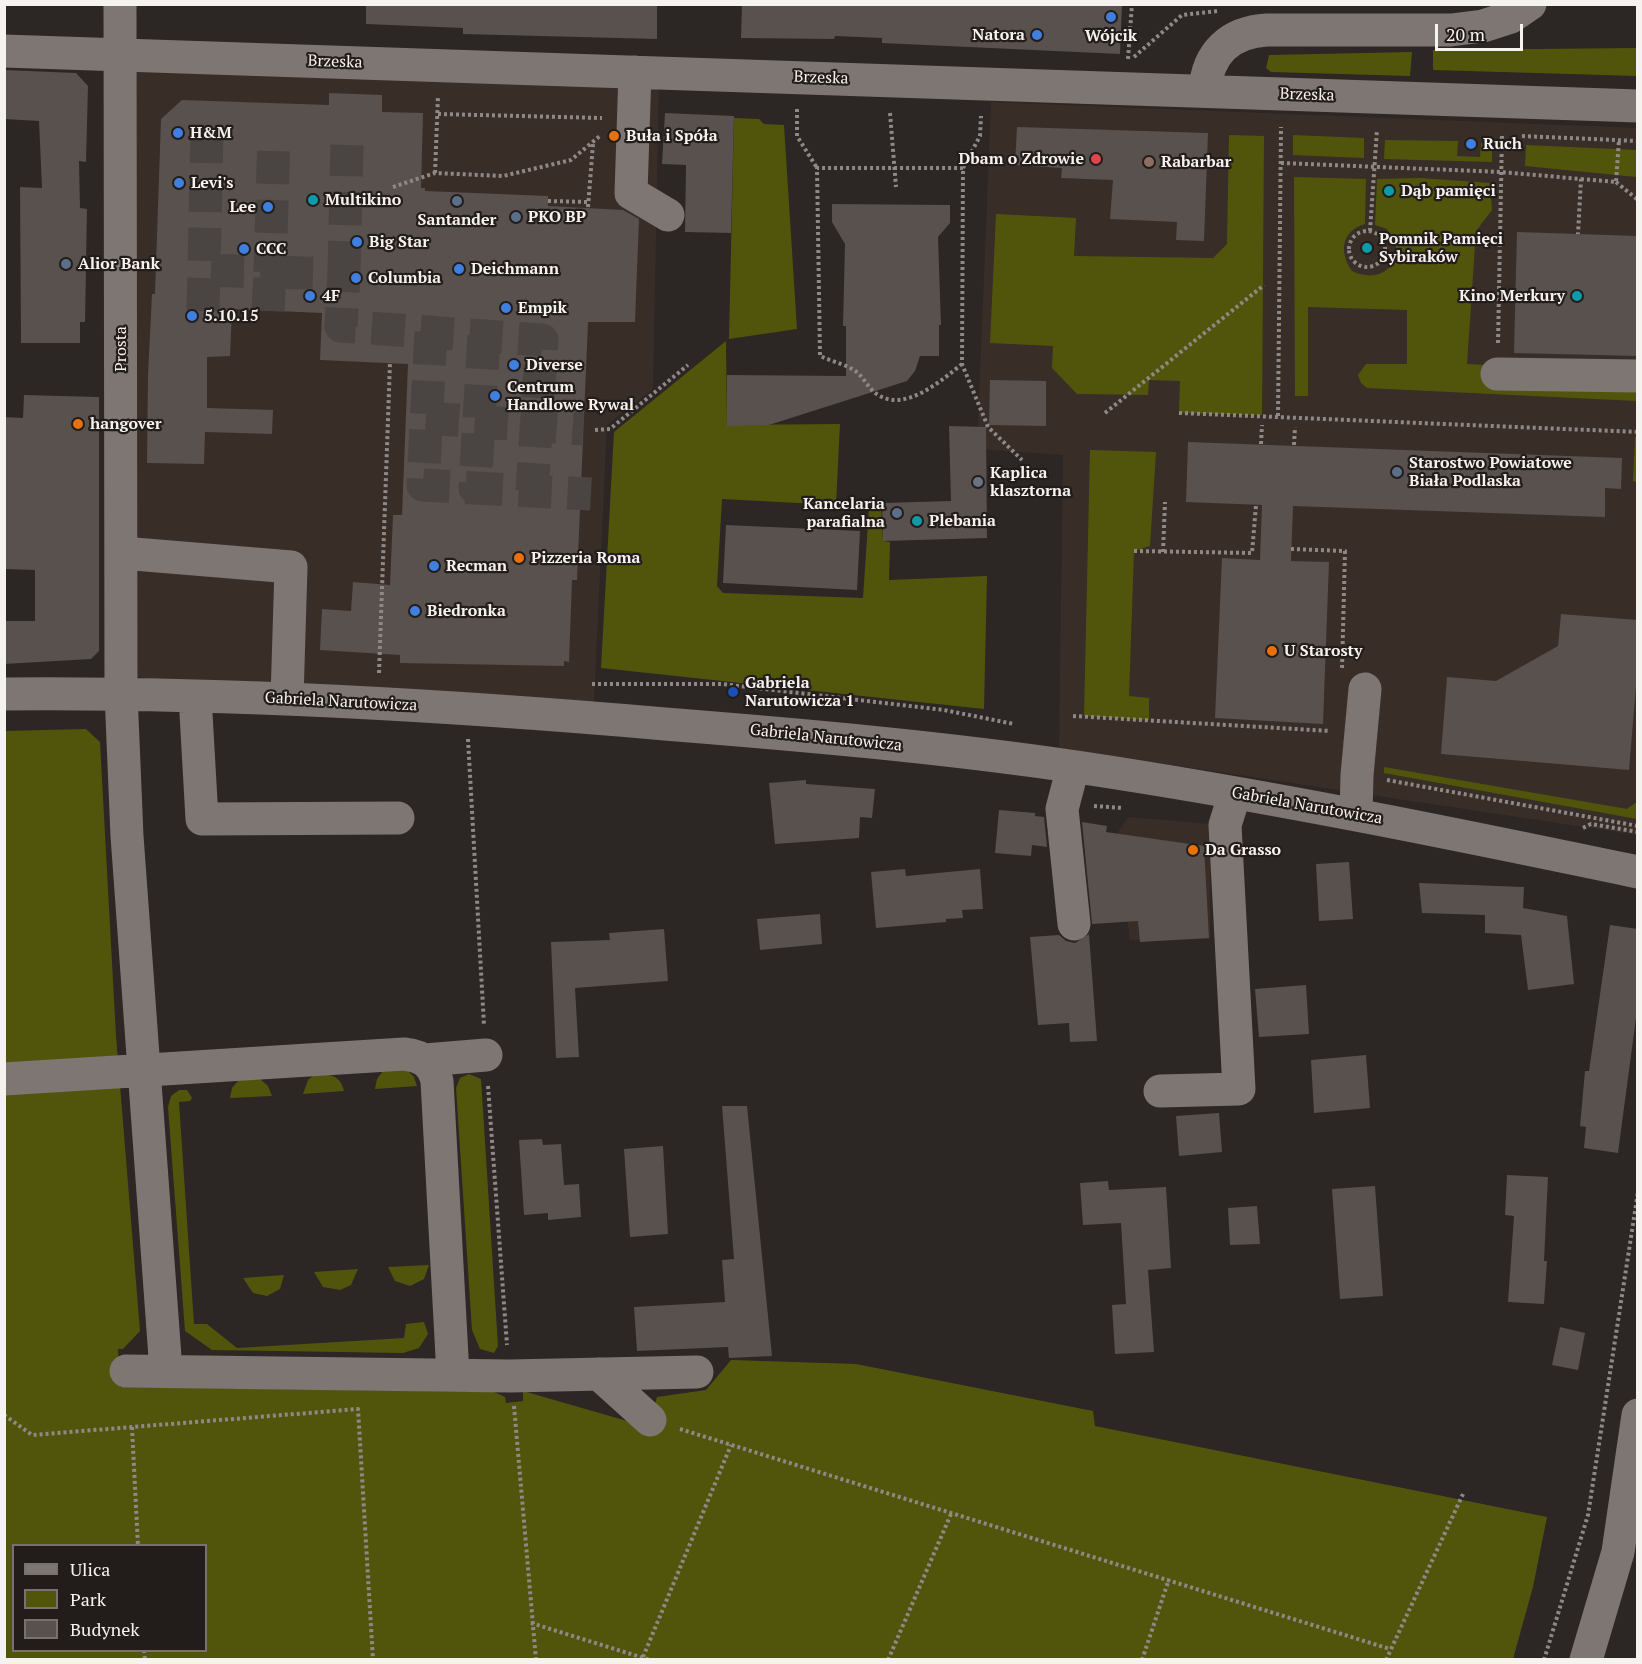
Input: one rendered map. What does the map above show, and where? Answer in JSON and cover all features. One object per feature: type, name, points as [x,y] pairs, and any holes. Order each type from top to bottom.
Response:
[{"type":"street","name":"Prosta","points":[[120,4],[121,693],[127,836],[166,1371]]},
{"type":"street","points":[[1205,91],[1209,64],[1217,51],[1228,41],[1246,33],[1267,30],[1451,30],[1483,26],[1511,17],[1530,4]]},
{"type":"street","name":"Brzeska","points":[[4,51],[1638,106]]},
{"type":"street","points":[[635,72],[624,113],[631,193],[668,215]]},
{"type":"street","points":[[1497,374],[1638,376]]},
{"type":"street","points":[[122,553],[291,567],[287,699]]},
{"type":"street","points":[[1356,814],[1357,775],[1365,689]]},
{"type":"street","name":"Gabriela Narutowicza","points":[[4,694],[121,693],[377,702],[858,740],[1073,767],[1235,793],[1356,814],[1638,872]]},
{"type":"street","points":[[195,696],[202,819],[398,818]]},
{"type":"street","points":[[1073,767],[1064,803],[1074,924]]},
{"type":"street","points":[[1160,1091],[1239,1089],[1225,825],[1235,793]]},
{"type":"street","points":[[4,1079],[404,1054],[415,1055],[425,1060],[435,1070],[437,1081],[453,1375]]},
{"type":"street","points":[[425,1060],[486,1055]]},
{"type":"street","points":[[126,1371],[510,1376],[698,1372]]},
{"type":"street","points":[[599,1374],[650,1420]]},
{"type":"street","points":[[1586,1659],[1624,1576],[1623,1522],[1638,1415]]},
{"type":"path","points":[[1132,4],[1127,63],[1182,15],[1227,10]]},
{"type":"path","points":[[785,106],[808,108]]},
{"type":"path","points":[[797,107],[797,136],[817,168],[820,356],[856,371],[867,386],[880,397],[895,400],[922,392],[962,364]]},
{"type":"path","points":[[879,111],[902,112]]},
{"type":"path","points":[[890,112],[896,187]]},
{"type":"path","points":[[438,114],[624,113]]},
{"type":"path","points":[[393,186],[435,174],[502,176],[571,160],[593,144],[624,113]]},
{"type":"path","points":[[970,115],[993,116]]},
{"type":"path","points":[[981,116],[980,136],[963,168],[962,364],[988,427],[1022,460]]},
{"type":"path","points":[[1273,127],[1287,127]]},
{"type":"path","points":[[1278,416],[1281,127]]},
{"type":"path","points":[[1365,130],[1387,131]]},
{"type":"path","points":[[1370,231],[1377,130]]},
{"type":"path","points":[[1492,135],[1638,141]]},
{"type":"path","points":[[1497,374],[1502,135]]},
{"type":"path","points":[[1616,182],[1619,140]]},
{"type":"path","points":[[588,207],[593,144]]},
{"type":"path","points":[[1281,163],[1501,172],[1616,182],[1638,200]]},
{"type":"path","points":[[817,168],[963,168]]},
{"type":"path","points":[[1578,234],[1581,179]]},
{"type":"path","points":[[548,201],[589,202]]},
{"type":"path","points":[[1363,231],[1370,231],[1383,239],[1385,254],[1376,266],[1361,267],[1350,256],[1351,241],[1363,231]]},
{"type":"path","points":[[1105,412],[1264,285]]},
{"type":"path","points":[[377,702],[390,363]]},
{"type":"path","points":[[595,430],[610,429],[688,365]]},
{"type":"path","points":[[1179,413],[1638,432]]},
{"type":"path","points":[[1261,444],[1262,425]]},
{"type":"path","points":[[1294,445],[1295,427]]},
{"type":"path","points":[[1163,552],[1165,502]]},
{"type":"path","points":[[1134,551],[1252,553],[1256,505]]},
{"type":"path","points":[[1291,549],[1345,551]]},
{"type":"path","points":[[1073,716],[1341,731]]},
{"type":"path","points":[[467,735],[479,736]]},
{"type":"path","points":[[1357,775],[1638,826]]},
{"type":"path","points":[[1064,803],[1135,809]]},
{"type":"path","points":[[1544,1659],[1588,1515],[1638,1192]]},
{"type":"path","points":[[510,1376],[536,1659]]},
{"type":"path","points":[[4,1415],[32,1435],[358,1409],[373,1659]]},
{"type":"path","points":[[650,1420],[1390,1649]]},
{"type":"path","points":[[132,1427],[138,1544]]},
{"type":"path","points":[[643,1657],[731,1445]]},
{"type":"path","points":[[1386,1659],[1463,1494]]},
{"type":"path","points":[[888,1659],[951,1514]]},
{"type":"path","points":[[1142,1659],[1169,1579]]},
{"type":"path","points":[[531,1623],[650,1659]]},
{"type":"shaded area","points":[[133,67],[659,81],[653,389],[607,425],[594,702],[132,677]]},
{"type":"shaded area","points":[[991,102],[1637,128],[1637,835],[1059,748],[1063,455],[977,449]]},
{"type":"shaded area","points":[[1128,817],[1211,824],[1210,939],[1130,940],[1117,834]]},
{"type":"green space","points":[[1637,48],[1637,76],[1433,70],[1433,50]]},
{"type":"green space","points":[[1412,52],[1410,76],[1271,72],[1266,68],[1269,55]]},
{"type":"green space","points":[[734,118],[759,119],[764,124],[784,125],[797,329],[729,339]]},
{"type":"green space","points":[[1229,135],[1264,136],[1262,415],[1179,413],[1180,381],[1149,380],[1148,395],[1077,394],[1052,368],[1053,346],[990,343],[996,214],[1076,218],[1074,256],[1213,258],[1227,244]]},
{"type":"green space","points":[[1293,135],[1364,138],[1364,158],[1293,155]]},
{"type":"green space","points":[[1385,140],[1458,141],[1457,156],[1480,157],[1481,143],[1492,143],[1492,162],[1384,159]]},
{"type":"green space","points":[[1526,145],[1637,150],[1637,177],[1525,166]]},
{"type":"green space","points":[[1294,177],[1366,179],[1365,224],[1351,232],[1347,237],[1344,250],[1352,271],[1367,275],[1375,275],[1387,270],[1395,258],[1397,249],[1387,229],[1375,225],[1377,179],[1420,178],[1490,183],[1492,210],[1476,231],[1467,364],[1509,366],[1637,389],[1637,401],[1367,388],[1361,383],[1358,375],[1366,364],[1407,364],[1407,310],[1308,307],[1308,396],[1295,396]]},
{"type":"green space","points":[[726,341],[727,425],[840,424],[836,505],[722,499],[717,586],[723,593],[863,598],[869,508],[881,504],[883,541],[890,542],[889,580],[987,576],[984,709],[601,668],[614,432]]},
{"type":"green space","points":[[1635,437],[1637,437],[1637,482],[1633,481]]},
{"type":"green space","points":[[1090,450],[1156,452],[1150,546],[1134,551],[1129,696],[1149,698],[1149,720],[1084,716]]},
{"type":"green space","points":[[86,729],[100,742],[116,1036],[140,1331],[123,1349],[118,1349],[120,1387],[494,1392],[505,1397],[506,1403],[523,1401],[523,1391],[648,1427],[657,1397],[706,1390],[731,1360],[856,1364],[1093,1411],[1095,1426],[1547,1517],[1533,1587],[1513,1659],[5,1659],[4,731]]},
{"type":"green space","points":[[1384,767],[1627,809],[1637,802],[1637,819],[1384,773]]},
{"type":"green space","points":[[406,1069],[414,1077],[417,1086],[375,1089],[377,1079],[383,1071]]},
{"type":"green space","points":[[315,1074],[337,1078],[344,1091],[303,1094],[308,1080]]},
{"type":"green space","points":[[469,1074],[481,1079],[498,1346],[494,1353],[480,1349],[472,1330],[456,1088],[460,1078]]},
{"type":"green space","points":[[260,1079],[268,1086],[272,1096],[230,1098],[232,1088],[239,1080]]},
{"type":"green space","points":[[179,1090],[187,1090],[192,1098],[190,1101],[179,1102],[194,1324],[207,1324],[237,1348],[404,1338],[406,1324],[424,1322],[428,1334],[419,1348],[403,1353],[212,1350],[185,1331],[168,1107],[171,1096]]},
{"type":"green space","points":[[429,1265],[424,1279],[410,1286],[395,1281],[388,1267]]},
{"type":"green space","points":[[358,1269],[351,1285],[340,1290],[323,1287],[314,1272]]},
{"type":"green space","points":[[284,1275],[280,1289],[267,1296],[253,1293],[243,1278]]},
{"type":"building","points":[[366,4],[657,4],[657,39],[463,34],[463,28],[366,24]]},
{"type":"building","points":[[742,4],[1122,4],[1120,54],[882,43],[882,38],[835,36],[834,39],[741,38]]},
{"type":"building","points":[[4,70],[76,73],[88,86],[86,162],[79,161],[80,208],[87,209],[85,322],[80,322],[80,343],[21,343],[20,187],[42,188],[39,121],[4,119]]},
{"type":"building","name":"Centrum Handlowe Rywal","points":[[329,93],[382,95],[382,112],[423,113],[421,188],[425,188],[425,191],[548,196],[548,206],[623,210],[639,219],[635,322],[588,322],[577,580],[572,580],[569,662],[564,661],[564,666],[400,663],[400,655],[320,650],[322,609],[351,611],[353,582],[390,585],[393,515],[402,515],[408,364],[320,360],[322,313],[232,309],[230,356],[207,357],[207,408],[273,410],[272,434],[205,432],[204,464],[147,463],[148,375],[152,294],[155,294],[161,119],[182,100],[329,105]]},
{"type":"building","points":[[665,113],[734,116],[731,233],[685,232],[686,165],[662,164]]},
{"type":"building","points":[[1017,127],[1208,133],[1204,241],[1176,240],[1177,222],[1110,219],[1113,180],[1061,178],[1062,168],[1015,165]]},
{"type":"building","points":[[832,204],[950,205],[950,223],[938,237],[941,325],[939,325],[939,356],[920,356],[915,371],[907,381],[769,425],[727,426],[727,375],[846,376],[846,326],[843,326],[845,244],[832,222]]},
{"type":"building","name":"Kino Merkury","points":[[1517,232],[1638,236],[1638,356],[1514,353]]},
{"type":"building","points":[[990,380],[1046,381],[1046,426],[989,425]]},
{"type":"building","points":[[24,395],[99,397],[99,651],[91,659],[4,664],[4,621],[35,621],[35,570],[4,569],[4,417],[23,418]]},
{"type":"building","points":[[949,426],[986,427],[987,538],[883,541],[882,503],[951,501]]},
{"type":"building","points":[[1188,442],[1622,458],[1621,489],[1605,488],[1605,517],[1293,506],[1291,561],[1329,562],[1323,724],[1215,718],[1222,558],[1260,560],[1262,505],[1186,502]]},
{"type":"building","points":[[726,525],[860,531],[857,590],[723,583]]},
{"type":"building","points":[[1561,614],[1638,620],[1638,662],[1629,770],[1441,754],[1447,677],[1496,681],[1558,646]]},
{"type":"building","points":[[806,780],[806,784],[875,789],[872,818],[860,817],[859,838],[775,844],[769,783]]},
{"type":"building","points":[[999,810],[1035,813],[1035,816],[1044,817],[1047,847],[1032,845],[1031,856],[995,853]]},
{"type":"building","points":[[1082,822],[1107,826],[1106,832],[1204,846],[1209,938],[1140,942],[1138,921],[1092,924]]},
{"type":"building","points":[[1349,862],[1353,919],[1319,921],[1316,864]]},
{"type":"building","points":[[905,869],[906,876],[980,869],[983,909],[962,910],[963,918],[946,919],[946,922],[876,928],[871,872]]},
{"type":"building","points":[[1419,883],[1524,887],[1523,908],[1567,916],[1574,984],[1528,990],[1521,935],[1485,933],[1485,915],[1422,913]]},
{"type":"building","points":[[820,914],[822,944],[760,950],[757,919]]},
{"type":"building","points":[[1610,925],[1638,929],[1638,1003],[1618,1153],[1584,1148],[1586,1127],[1580,1126],[1585,1071],[1589,1071]]},
{"type":"building","points":[[664,929],[668,981],[575,988],[579,1057],[556,1058],[551,942],[610,940],[609,933]]},
{"type":"building","points":[[1089,934],[1097,1041],[1070,1042],[1069,1023],[1038,1025],[1030,937],[1059,935],[1066,941],[1075,943]]},
{"type":"building","points":[[1306,985],[1309,1034],[1259,1037],[1255,989]]},
{"type":"building","points":[[1366,1055],[1370,1108],[1314,1113],[1311,1060]]},
{"type":"building","points":[[722,1106],[747,1106],[772,1356],[729,1358],[728,1347],[637,1351],[634,1307],[725,1302],[722,1260],[734,1259]]},
{"type":"building","points":[[1219,1113],[1222,1152],[1179,1156],[1176,1116]]},
{"type":"building","points":[[542,1139],[543,1145],[561,1144],[564,1185],[579,1184],[581,1217],[548,1220],[548,1213],[524,1215],[519,1140]]},
{"type":"building","points":[[663,1146],[668,1234],[630,1237],[624,1149]]},
{"type":"building","points":[[1507,1175],[1548,1177],[1544,1304],[1508,1302],[1514,1216],[1505,1215]]},
{"type":"building","points":[[1108,1181],[1109,1190],[1166,1187],[1171,1268],[1148,1270],[1154,1352],[1115,1354],[1112,1305],[1126,1304],[1121,1223],[1083,1225],[1080,1183]]},
{"type":"building","points":[[1375,1186],[1383,1296],[1340,1299],[1332,1189]]},
{"type":"building","points":[[1257,1206],[1260,1244],[1230,1245],[1228,1208]]},
{"type":"building","points":[[1560,1327],[1585,1333],[1578,1370],[1552,1365]]},
{"type":"tunnel","points":[[207,130],[204,270],[270,272],[274,136]]},
{"type":"tunnel","points":[[344,274],[347,145]]},
{"type":"tunnel","points":[[203,311],[204,270]]},
{"type":"tunnel","points":[[268,311],[270,272],[344,274],[341,326],[542,340],[532,491]]},
{"type":"tunnel","points":[[431,332],[423,485],[475,488]]},
{"type":"tunnel","points":[[484,336],[475,488],[591,494]]},
{"type":"tunnel","points":[[426,418],[583,429]]},
{"type":"place","name":"Wójcik","points":[[1111,17]]},
{"type":"place","name":"Natora","points":[[1037,35]]},
{"type":"place","name":"H&M","points":[[178,133]]},
{"type":"place","name":"Buła i Spóła","points":[[614,136]]},
{"type":"place","name":"Ruch","points":[[1471,144]]},
{"type":"place","name":"Dbam o Zdrowie","points":[[1096,159]]},
{"type":"place","name":"Rabarbar","points":[[1149,162]]},
{"type":"place","name":"Levi's","points":[[179,183]]},
{"type":"place","name":"Dąb pamięci","points":[[1389,191]]},
{"type":"place","name":"Multikino","points":[[313,200]]},
{"type":"place","name":"Santander","points":[[457,201]]},
{"type":"place","name":"Lee","points":[[268,207]]},
{"type":"place","name":"PKO BP","points":[[516,217]]},
{"type":"place","name":"Big Star","points":[[357,242]]},
{"type":"place","name":"Pomnik Pamięci Sybiraków","points":[[1367,248]]},
{"type":"place","name":"CCC","points":[[244,249]]},
{"type":"place","name":"Alior Bank","points":[[66,264]]},
{"type":"place","name":"Deichmann","points":[[459,269]]},
{"type":"place","name":"Columbia","points":[[356,278]]},
{"type":"place","name":"4F","points":[[310,296]]},
{"type":"place","name":"Kino Merkury","points":[[1577,296]]},
{"type":"place","name":"Empik","points":[[506,308]]},
{"type":"place","name":"5.10.15","points":[[192,316]]},
{"type":"place","name":"Diverse","points":[[514,365]]},
{"type":"place","name":"Centrum Handlowe Rywal","points":[[495,396]]},
{"type":"place","name":"hangover","points":[[78,424]]},
{"type":"place","name":"Starostwo Powiatowe Biała Podlaska","points":[[1397,472]]},
{"type":"place","name":"Kaplica klasztorna","points":[[978,482]]},
{"type":"place","name":"Kancelaria parafialna","points":[[897,513]]},
{"type":"place","name":"Plebania","points":[[917,521]]},
{"type":"place","name":"Pizzeria Roma","points":[[519,558]]},
{"type":"place","name":"Recman","points":[[434,566]]},
{"type":"place","name":"Biedronka","points":[[415,611]]},
{"type":"place","name":"U Starosty","points":[[1272,651]]},
{"type":"place","name":"Gabriela Narutowicza 1","points":[[733,692]]},
{"type":"place","name":"Da Grasso","points":[[1193,850]]}]
